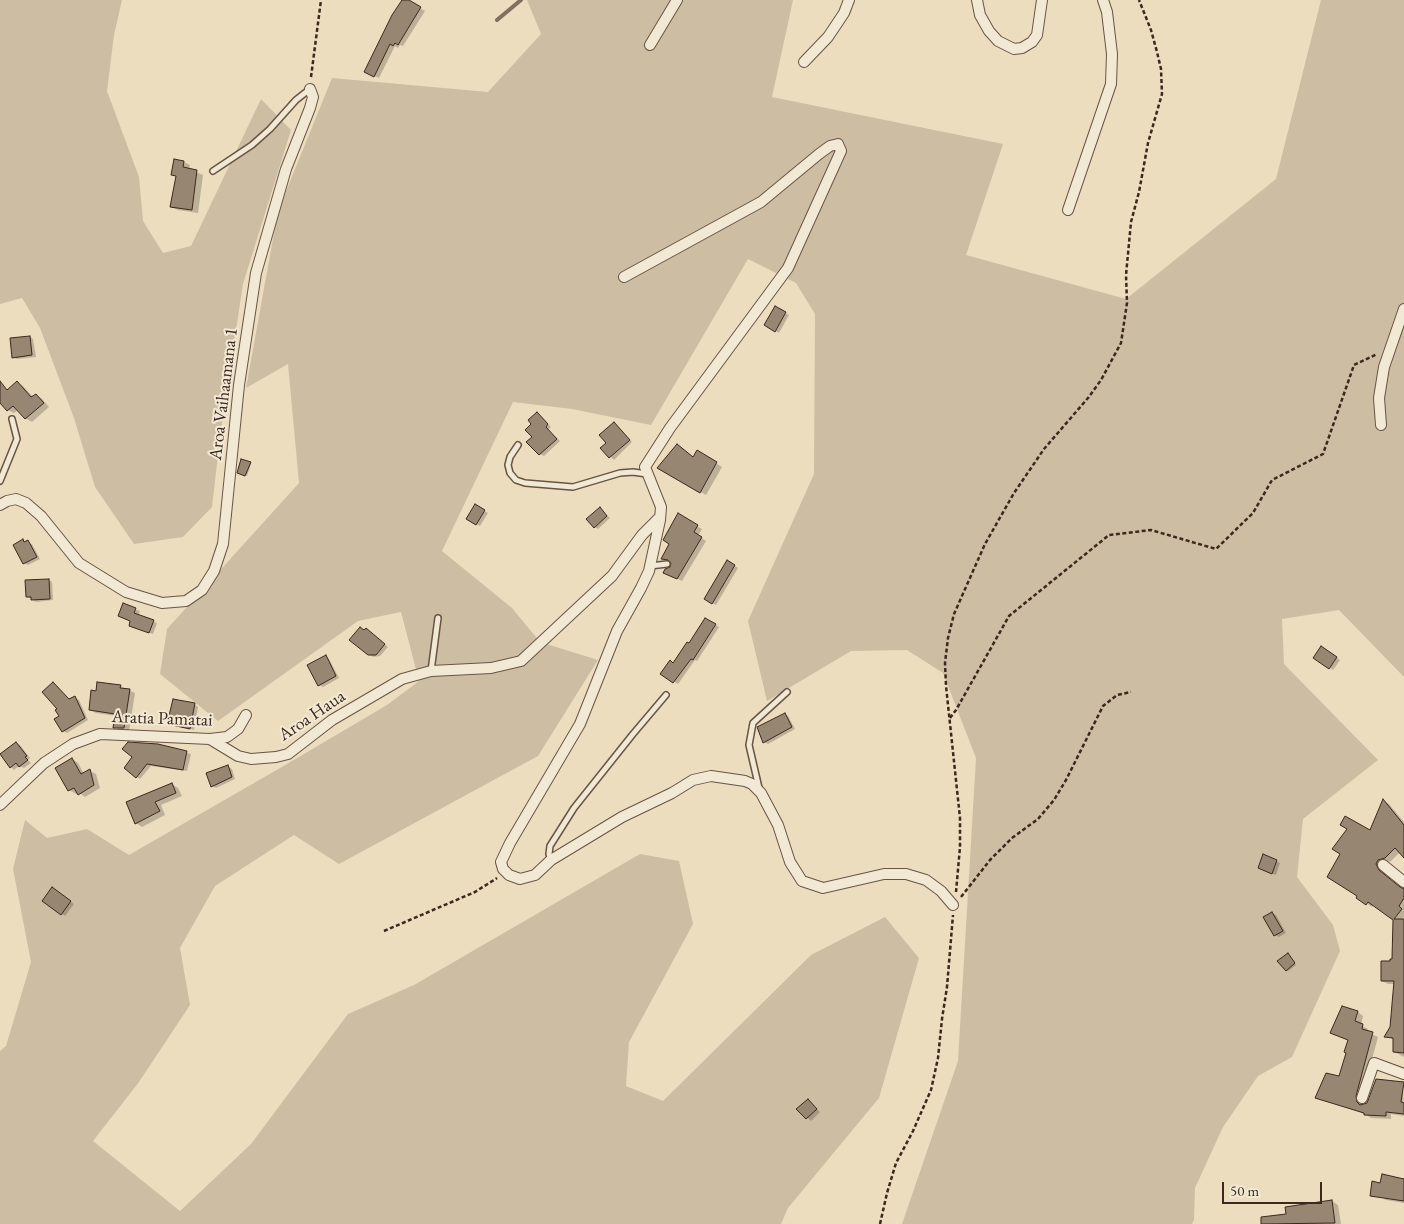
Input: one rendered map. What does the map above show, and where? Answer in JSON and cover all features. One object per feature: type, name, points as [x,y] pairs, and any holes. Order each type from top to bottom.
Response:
[{"type":"street","points":[[650,44],[677,0]]},
{"type":"street","points":[[804,62],[828,37],[844,13],[849,0]]},
{"type":"street","points":[[977,0],[980,15],[989,31],[998,41],[1014,49],[1022,48],[1032,42],[1038,35],[1042,0]]},
{"type":"street","points":[[1068,210],[1111,84],[1112,54],[1107,12],[1103,0]]},
{"type":"street","name":"Aroa Vaihaamana 1","points":[[0,505],[7,500],[16,499],[26,503],[41,516],[79,563],[126,592],[162,603],[186,600],[202,590],[214,571],[223,544],[239,385],[256,273],[286,169],[310,108],[313,97],[310,89]]},
{"type":"street","points":[[624,277],[761,202],[819,154],[830,146],[838,144],[841,151],[788,268],[645,467],[661,507],[650,566],[641,588],[614,638],[580,724],[510,842],[501,862],[506,872],[520,880],[535,875],[551,860],[622,817],[672,793],[693,780],[711,776],[752,784],[760,792],[778,825],[790,862],[802,881],[823,888],[884,874],[906,874],[926,880],[941,891],[953,907]]},
{"type":"street","points":[[1381,426],[1379,398],[1384,367],[1404,309]]},
{"type":"street","name":"Aroa Haua","points":[[210,739],[238,756],[251,760],[262,760],[288,754],[332,720],[402,679],[431,670],[491,668],[521,661],[612,576],[642,535],[660,516]]},
{"type":"street","name":"Aratia Pamatai","points":[[0,805],[44,763],[73,744],[100,734],[210,739],[227,737],[238,729],[246,715]]},
{"type":"street","points":[[1383,866],[1404,882]]},
{"type":"street","points":[[1362,1098],[1374,1063],[1404,1074]]},
{"type":"lane","points":[[213,171],[252,146],[296,100],[310,89]]},
{"type":"lane","points":[[0,481],[17,439],[12,420]]},
{"type":"lane","points":[[518,445],[510,457],[508,465],[510,473],[516,480],[525,483],[573,487],[620,474],[633,472],[647,474]]},
{"type":"lane","points":[[650,566],[667,564]]},
{"type":"lane","points":[[431,670],[438,618]]},
{"type":"lane","points":[[760,792],[749,745],[753,723],[787,692]]},
{"type":"lane","points":[[551,860],[549,854],[550,846],[574,808],[666,695]]},
{"type":"path","points":[[310,89],[321,0]]},
{"type":"path","points":[[880,1224],[896,1162],[913,1131],[931,1090],[937,1066],[947,987],[960,847],[960,818],[945,663],[948,638],[954,614],[985,544],[1014,493],[1044,449],[1101,380],[1121,343],[1127,303],[1126,275],[1132,222],[1146,152],[1162,94],[1161,69],[1157,52],[1151,30],[1139,0]]},
{"type":"path","points":[[950,718],[1009,616],[1109,535],[1151,530],[1216,549],[1253,513],[1272,480],[1324,454],[1354,365],[1391,346]]},
{"type":"path","points":[[953,907],[990,860],[1012,838],[1038,818],[1054,800],[1103,706],[1117,694],[1131,692]]},
{"type":"path","points":[[384,931],[475,892],[506,872]]},
{"type":"shaded area","points":[[0,0],[122,0],[114,35],[107,91],[139,177],[143,221],[163,253],[191,246],[261,99],[291,130],[243,284],[221,429],[212,507],[183,537],[134,544],[95,487],[74,418],[40,328],[22,298],[0,304]]},
{"type":"shaded area","points":[[527,0],[793,0],[772,97],[1003,144],[966,255],[1126,299],[1276,179],[1321,0],[1404,0],[1404,677],[1339,610],[1282,619],[1284,664],[1378,760],[1303,819],[1297,877],[1333,925],[1340,951],[1292,1057],[1258,1076],[1223,1127],[1195,1188],[1194,1220],[1192,1224],[902,1224],[958,1061],[976,758],[943,673],[907,650],[851,651],[767,701],[748,621],[814,474],[815,314],[796,283],[748,259],[651,425],[572,409],[513,402],[442,551],[512,608],[540,642],[598,660],[538,756],[339,864],[294,835],[215,886],[180,948],[190,1005],[139,1082],[93,1141],[180,1211],[251,1144],[348,1014],[414,985],[640,854],[679,861],[693,924],[629,1042],[626,1086],[663,1101],[811,955],[885,917],[919,958],[879,1098],[788,1208],[781,1224],[0,1224],[0,1051],[6,1046],[31,962],[13,869],[25,820],[47,838],[87,829],[129,855],[387,705],[419,681],[401,612],[358,621],[218,721],[160,674],[167,629],[299,483],[288,364],[246,388],[278,211],[332,78],[488,92],[541,34]]},
{"type":"building","points":[[402,0],[409,0],[421,7],[398,45],[395,43],[393,46],[390,44],[374,77],[364,72],[392,15]]},
{"type":"building","points":[[174,159],[184,161],[183,167],[197,170],[192,210],[170,207],[176,176],[171,175]]},
{"type":"building","points":[[775,306],[786,312],[775,332],[764,325]]},
{"type":"building","points":[[30,336],[32,355],[12,358],[10,338]]},
{"type":"building","points":[[0,381],[7,390],[17,381],[31,397],[36,394],[44,403],[25,419],[13,406],[7,411],[0,403]]},
{"type":"building","points":[[537,412],[548,424],[546,427],[557,439],[539,455],[526,442],[532,437],[525,430],[531,424],[528,420]]},
{"type":"building","points":[[614,422],[630,440],[609,458],[600,448],[606,443],[599,435]]},
{"type":"building","points":[[677,444],[693,457],[697,450],[717,462],[700,493],[657,468]]},
{"type":"building","points":[[241,459],[251,462],[245,476],[237,473]]},
{"type":"building","points":[[475,504],[485,510],[476,525],[466,519]]},
{"type":"building","points":[[600,507],[607,516],[594,528],[586,519]]},
{"type":"building","points":[[678,513],[698,525],[694,532],[702,537],[677,579],[663,573],[665,569],[670,567],[671,563],[668,560],[661,559],[669,544],[663,540]]},
{"type":"building","points":[[23,539],[24,542],[28,540],[37,557],[23,564],[13,545]]},
{"type":"building","points":[[727,560],[735,565],[712,604],[704,599]]},
{"type":"building","points":[[49,579],[50,599],[31,600],[31,597],[26,597],[25,580]]},
{"type":"building","points":[[123,603],[136,608],[134,613],[154,620],[149,633],[129,626],[130,621],[118,616]]},
{"type":"building","points":[[705,618],[716,624],[693,660],[691,659],[673,683],[660,674],[670,660],[673,663]]},
{"type":"building","points":[[360,627],[364,630],[366,628],[385,644],[376,655],[368,655],[349,640]]},
{"type":"building","points":[[1321,646],[1337,657],[1329,669],[1313,658]]},
{"type":"building","points":[[326,655],[336,676],[318,686],[307,665]]},
{"type":"building","points":[[53,682],[69,699],[75,696],[85,718],[62,732],[54,719],[59,716],[55,710],[57,709],[42,692]]},
{"type":"building","points":[[97,682],[121,685],[120,688],[130,689],[124,728],[113,728],[115,714],[89,710],[91,690],[96,691]]},
{"type":"building","points":[[173,699],[195,703],[190,729],[167,724]]},
{"type":"building","points":[[785,713],[792,727],[763,743],[757,727]]},
{"type":"building","points":[[16,742],[28,760],[19,767],[16,763],[10,768],[0,754]]},
{"type":"building","points":[[128,742],[158,744],[187,751],[183,770],[147,764],[136,778],[124,768],[132,757],[122,749]]},
{"type":"building","points":[[72,758],[81,774],[90,769],[94,785],[78,795],[74,788],[68,791],[55,768]]},
{"type":"building","points":[[228,765],[232,777],[211,787],[206,773]]},
{"type":"building","points":[[172,783],[176,793],[155,802],[160,811],[135,824],[126,802]]},
{"type":"building","points":[[1383,799],[1404,825],[1404,858],[1395,848],[1385,858],[1378,860],[1376,864],[1379,870],[1404,889],[1404,898],[1399,906],[1402,909],[1394,919],[1404,919],[1404,1053],[1393,1052],[1393,1038],[1384,1037],[1390,1027],[1394,981],[1381,981],[1381,961],[1390,961],[1392,959],[1393,920],[1368,902],[1366,905],[1356,898],[1357,896],[1327,877],[1340,854],[1332,849],[1347,829],[1340,825],[1345,816],[1370,830]]},
{"type":"building","points":[[1263,854],[1277,860],[1272,874],[1258,868]]},
{"type":"building","points":[[52,887],[71,901],[61,915],[42,901]]},
{"type":"building","points":[[1272,912],[1283,931],[1274,936],[1263,917]]},
{"type":"building","points":[[1288,953],[1295,963],[1286,971],[1277,961]]},
{"type":"building","points":[[1342,1006],[1358,1011],[1355,1021],[1363,1024],[1362,1029],[1373,1032],[1356,1096],[1357,1102],[1360,1105],[1367,1103],[1376,1079],[1404,1082],[1401,1102],[1404,1103],[1404,1114],[1386,1112],[1386,1116],[1364,1115],[1364,1113],[1315,1098],[1326,1073],[1339,1076],[1346,1053],[1344,1052],[1348,1040],[1330,1033]]},
{"type":"building","points":[[808,1099],[817,1109],[806,1119],[796,1109]]},
{"type":"building","points":[[1382,1174],[1404,1179],[1404,1201],[1370,1196],[1372,1181],[1380,1183]]},
{"type":"building","points":[[1332,1200],[1335,1223],[1261,1224],[1261,1217],[1286,1214],[1285,1207]]},
{"type":"waterway","points":[[497,20],[521,0]]}]
